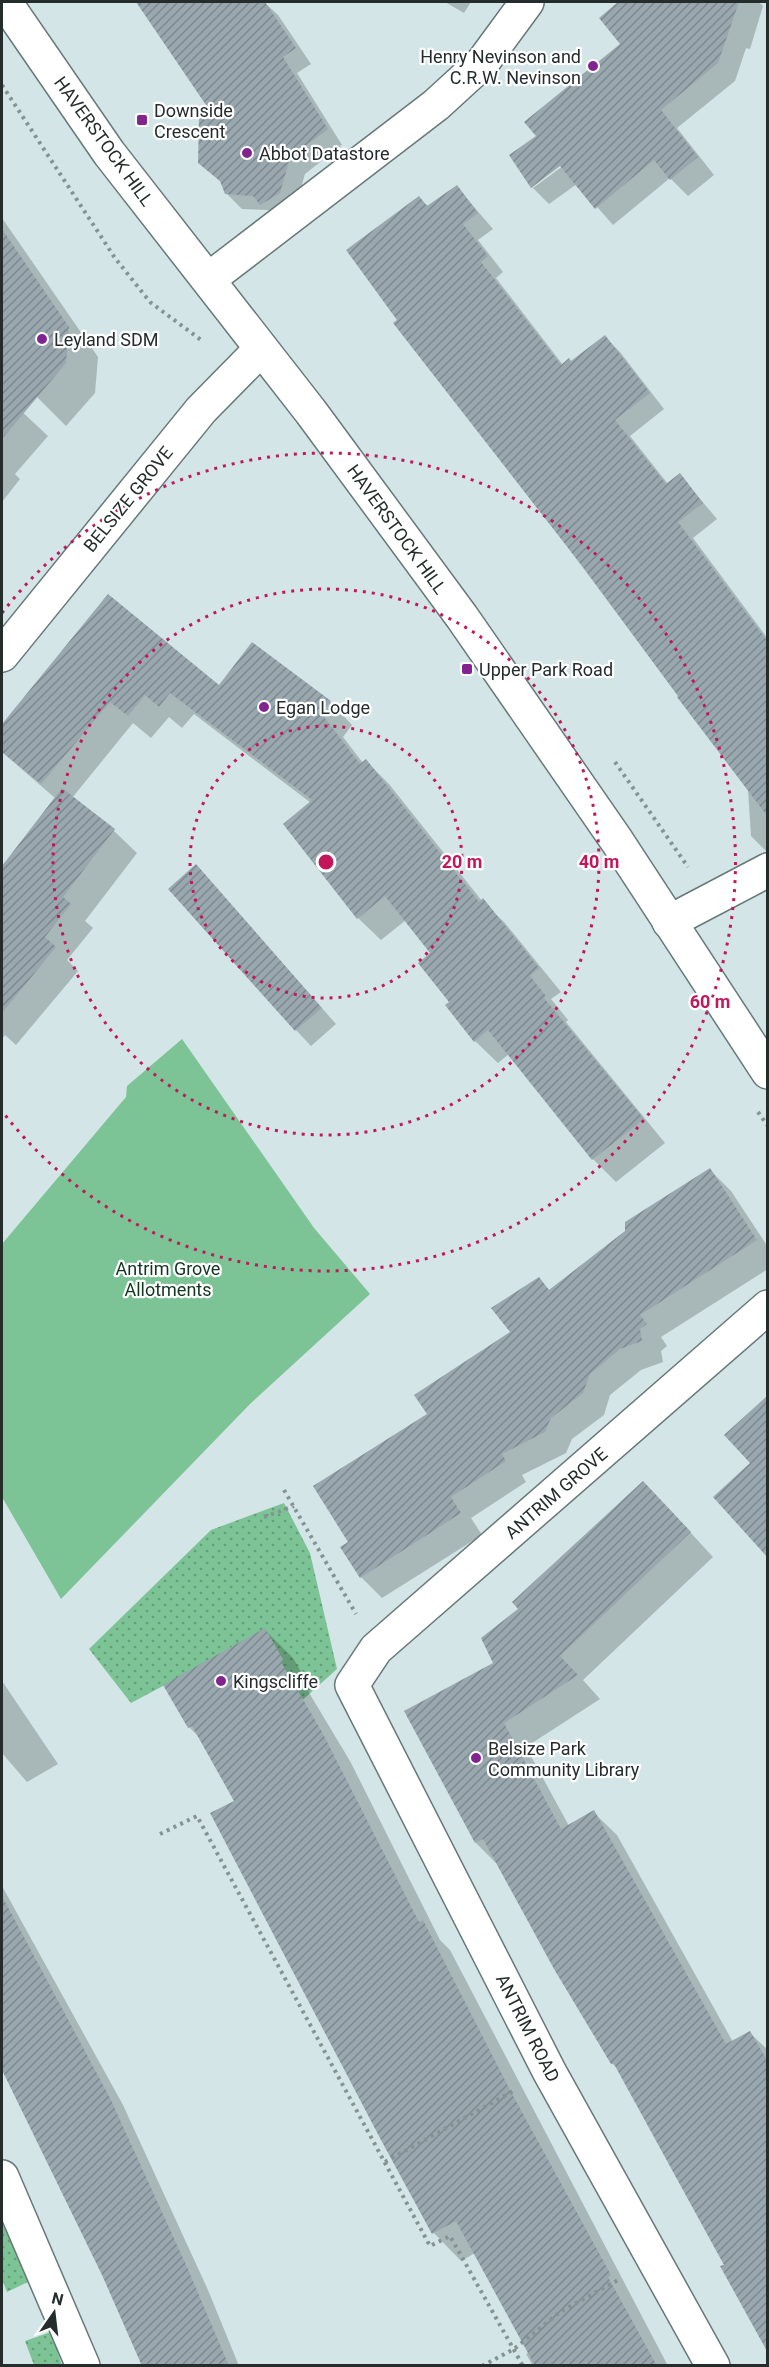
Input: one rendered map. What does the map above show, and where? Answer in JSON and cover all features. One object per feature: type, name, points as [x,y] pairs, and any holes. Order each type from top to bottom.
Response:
[{"type":"street","name":"HAVERSTOCK HILL","points":[[5,2],[109,153],[209,279],[462,617],[617,841],[768,1072]]},
{"type":"street","points":[[209,279],[436,105],[483,62],[527,2]]},
{"type":"street","name":"BELSIZE GROVE","points":[[2,655],[201,410],[261,349]]},
{"type":"street","points":[[669,921],[768,870]]},
{"type":"street","name":"ANTRIM GROVE","points":[[352,1685],[376,1648],[768,1306]]},
{"type":"street","name":"ANTRIM ROAD","points":[[352,1685],[549,2072],[656,2259],[713,2366]]},
{"type":"street","points":[[2,2177],[82,2366]]},
{"type":"path","points":[[2,85],[115,258],[150,302],[210,346],[236,374]]},
{"type":"path","points":[[284,1491],[376,1648]]},
{"type":"path","points":[[264,1517],[294,1506]]},
{"type":"path","points":[[160,1834],[197,1816],[430,2246],[450,2236],[523,2366]]},
{"type":"path","points":[[385,2162],[549,2072]]},
{"type":"path","points":[[482,2366],[514,2349],[560,2312],[656,2259]]},
{"type":"green space","name":"Antrim Grove Allotments","points":[[182,1039],[314,1228],[370,1294],[251,1403],[61,1599],[2,1497],[2,1244],[126,1097],[127,1086]]},
{"type":"green space","points":[[284,1503],[310,1553],[337,1669],[297,1705],[251,1639],[131,1703],[89,1649],[211,1530]]},
{"type":"green space","points":[[2,2223],[32,2280],[7,2292],[2,2279]]},
{"type":"green space","points":[[51,2332],[62,2365],[34,2365],[25,2341]]},
{"type":"building","points":[[136,2],[265,2],[296,48],[283,57],[328,129],[290,158],[280,193],[260,205],[253,196],[225,194],[220,181],[198,163],[199,117],[208,108]]},
{"type":"building","points":[[618,2],[739,2],[718,63],[661,110],[698,157],[670,180],[654,160],[595,209],[560,166],[531,188],[509,155],[536,136],[524,122],[620,44],[599,18]]},
{"type":"building","points":[[457,185],[478,213],[463,224],[488,256],[481,262],[561,365],[569,358],[571,361],[605,335],[650,393],[615,420],[666,484],[680,473],[703,503],[678,522],[768,642],[768,817],[586,571],[393,323],[397,320],[346,250],[419,196],[427,206]]},
{"type":"building","points":[[2,229],[69,327],[66,363],[2,439]]},
{"type":"building","points":[[108,594],[219,685],[252,642],[331,701],[321,713],[360,764],[366,759],[479,902],[483,898],[539,968],[530,976],[546,996],[544,998],[644,1119],[592,1160],[488,1030],[474,1042],[445,1005],[449,1002],[418,963],[430,953],[385,896],[357,919],[283,824],[312,800],[170,693],[159,707],[145,695],[128,716],[110,702],[41,784],[2,752],[2,724]]},
{"type":"building","points":[[62,788],[115,829],[63,897],[71,904],[45,937],[56,947],[2,1013],[2,866]]},
{"type":"building","points":[[196,864],[322,1008],[295,1031],[168,889]]},
{"type":"building","points":[[710,1168],[757,1240],[640,1315],[647,1324],[640,1329],[642,1341],[620,1349],[590,1374],[583,1393],[551,1418],[545,1432],[502,1454],[506,1461],[451,1497],[461,1513],[360,1578],[340,1547],[348,1542],[313,1486],[427,1414],[414,1395],[510,1332],[491,1308],[539,1277],[549,1290],[625,1231],[625,1222]]},
{"type":"building","points":[[768,1395],[768,1558],[713,1497],[750,1463],[724,1435]]},
{"type":"building","points":[[643,1481],[691,1532],[560,1656],[578,1675],[504,1723],[561,1829],[594,1810],[726,2044],[750,2031],[768,2062],[768,2353],[720,2266],[724,2265],[614,2064],[611,2064],[554,1969],[483,1839],[475,1843],[404,1711],[493,1663],[481,1638],[518,1609],[512,1602]]},
{"type":"building","points":[[265,1628],[284,1661],[281,1662],[322,1732],[419,1922],[423,1920],[511,2092],[611,2275],[608,2277],[657,2366],[535,2366],[456,2221],[432,2234],[381,2140],[210,1813],[234,1801],[192,1726],[188,1728],[163,1685]]},
{"type":"building","points":[[2,1896],[110,2098],[229,2366],[142,2366],[102,2275],[2,2070]]},
{"type":"place","name":"Henry Nevinson and C.R.W. Nevinson","points":[[593,66]]},
{"type":"place","name":"Downside Crescent","points":[[142,120]]},
{"type":"place","name":"Abbot Datastore","points":[[247,153]]},
{"type":"place","name":"Leyland SDM","points":[[42,339]]},
{"type":"place","name":"Upper Park Road","points":[[467,669]]},
{"type":"place","name":"Egan Lodge","points":[[264,707]]},
{"type":"place","name":"Kingscliffe","points":[[221,1681]]},
{"type":"place","name":"Belsize Park Community Library","points":[[476,1758]]}]
